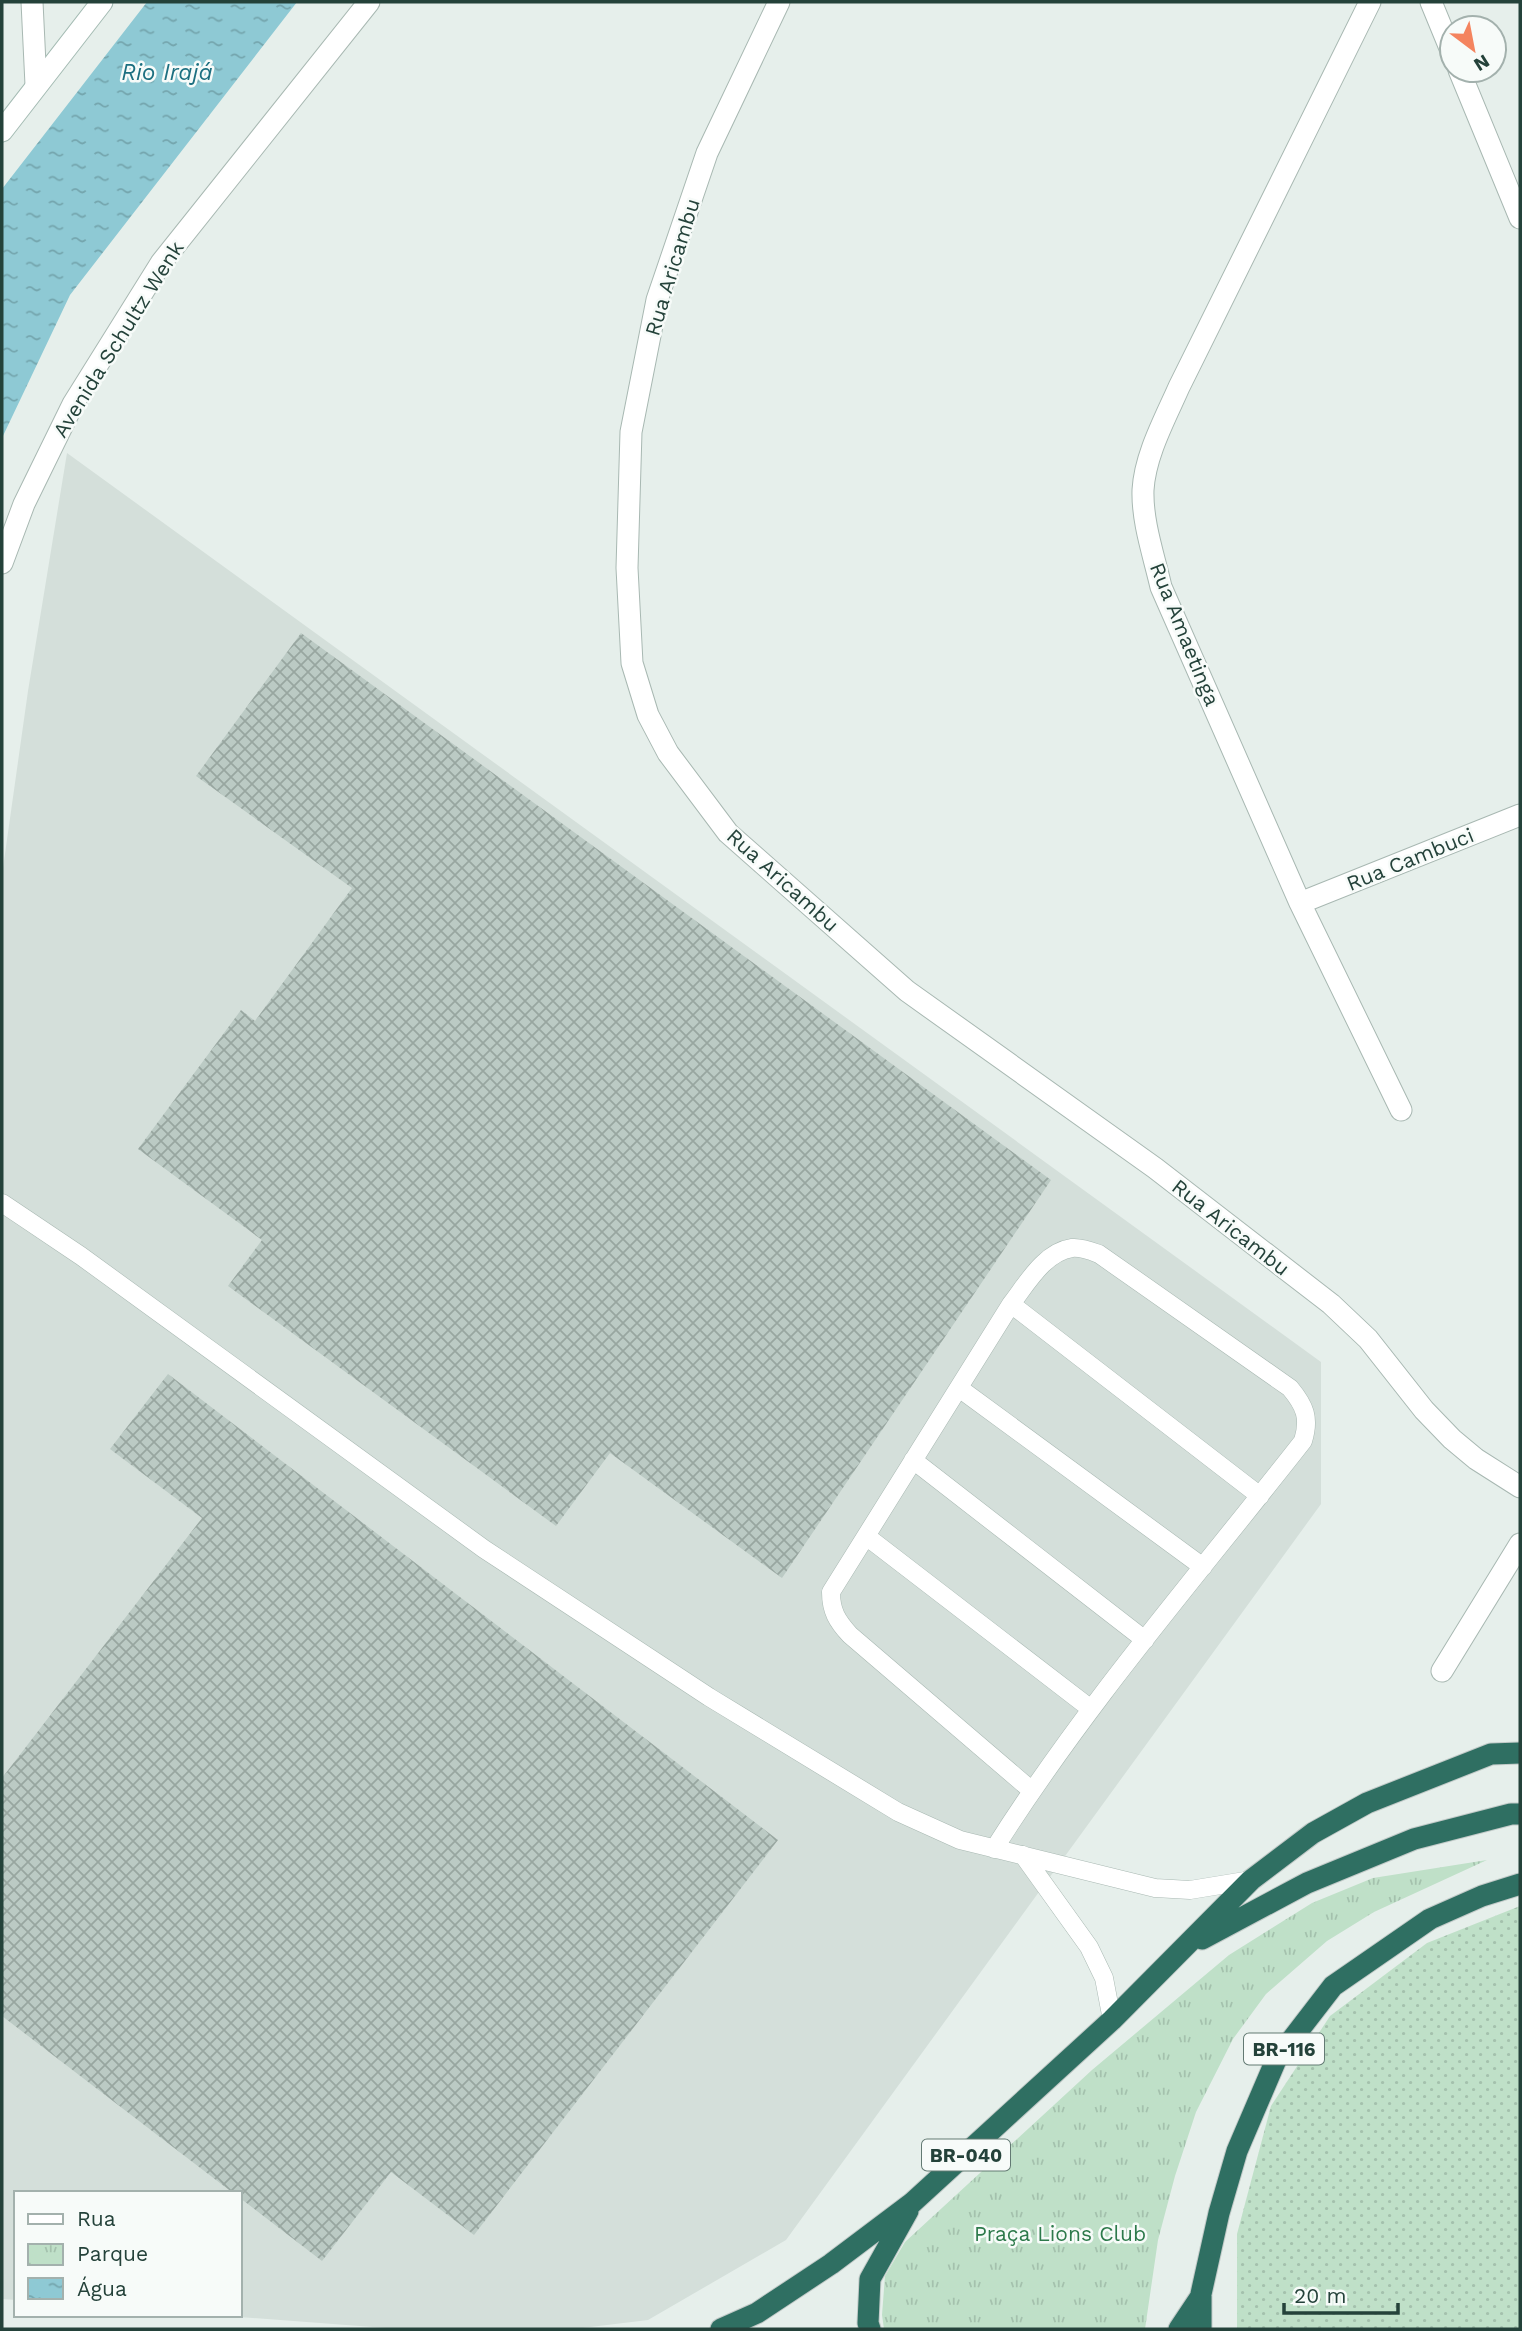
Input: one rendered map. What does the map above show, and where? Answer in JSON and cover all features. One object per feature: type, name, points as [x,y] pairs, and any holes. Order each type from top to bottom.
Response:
[{"type":"highway","points":[[1185,1948],[1251,1880],[1313,1833],[1367,1803],[1491,1754],[1520,1753]]},
{"type":"highway","name":"BR-040","points":[[721,2329],[757,2313],[831,2264],[912,2203],[1112,2020],[1185,1948],[1307,1883],[1402,1844],[1511,1814],[1520,1814]]},
{"type":"highway","name":"BR-116","points":[[1201,2329],[1202,2294],[1219,2213],[1242,2139],[1276,2060],[1333,1986],[1430,1919],[1482,1895],[1520,1884]]},
{"type":"highway","points":[[870,2329],[870,2279],[912,2203]]},
{"type":"highway","points":[[1180,2329],[1202,2294]]},
{"type":"street","points":[[32,2],[36,85]]},
{"type":"street","points":[[2,131],[102,2]]},
{"type":"street","name":"Avenida Schultz Wenk","points":[[2,563],[24,504],[73,404],[161,264],[369,2]]},
{"type":"street","name":"Rua Aricambu","points":[[779,2],[707,153],[657,300],[631,432],[627,568],[632,663],[653,724],[668,753],[728,833],[907,991],[1155,1168],[1331,1304],[1368,1339],[1424,1410],[1452,1439],[1476,1460],[1520,1487]]},
{"type":"street","name":"Rua Amaetinga","points":[[1370,2],[1179,387],[1153,450],[1143,490],[1149,537],[1161,587],[1300,903],[1401,1110]]},
{"type":"street","points":[[1431,2],[1438,19]]},
{"type":"street","points":[[1465,84],[1520,218]]},
{"type":"street","name":"Rua Cambuci","points":[[1300,903],[1520,815]]},
{"type":"street","points":[[1442,1671],[1520,1544]]},
{"type":"street","points":[[1491,1754],[1520,1743]]},
{"type":"lane","points":[[2,1203],[81,1256],[484,1549],[709,1698],[898,1812],[960,1840],[1155,1888],[1190,1890],[1251,1880]]},
{"type":"lane","points":[[994,1849],[1031,1790],[1091,1709],[1303,1441],[1307,1426],[1306,1411],[1290,1388],[1099,1254],[1071,1248],[1056,1254],[1043,1264],[1011,1304],[831,1592],[831,1607],[839,1623],[1031,1790]]},
{"type":"lane","points":[[1011,1304],[1260,1496]]},
{"type":"lane","points":[[958,1388],[1203,1567]]},
{"type":"lane","points":[[913,1460],[1145,1640]]},
{"type":"lane","points":[[866,1536],[1091,1709]]},
{"type":"lane","points":[[1023,1855],[1089,1947],[1104,1978],[1112,2020]]},
{"type":"shaded area","points":[[67,453],[1321,1362],[1321,1504],[786,2240],[648,2320],[574,2329],[399,2329],[240,2317],[242,2317],[242,2191],[14,2191],[14,2300],[2,2299],[2,875],[28,691]]},
{"type":"green space","name":"Praça Lions Club","points":[[1487,1860],[1374,1912],[1327,1941],[1266,1994],[1233,2039],[1196,2112],[1175,2176],[1158,2240],[1145,2329],[884,2329],[882,2315],[885,2276],[905,2242],[1092,2070],[1229,1955],[1312,1903],[1373,1878]]},
{"type":"green space","points":[[1520,1906],[1520,2329],[1237,2329],[1237,2234],[1271,2106],[1330,2016],[1427,1943]]},
{"type":"water","name":"Rio Irajá","points":[[147,2],[297,2],[70,295],[2,438],[2,189]]},
{"type":"building","points":[[301,633],[1051,1180],[782,1578],[610,1453],[556,1526],[228,1286],[262,1240],[138,1149],[241,1010],[255,1021],[352,888],[196,776]]},
{"type":"building","points":[[168,1374],[778,1840],[474,2235],[391,2172],[322,2261],[242,2200],[242,2191],[230,2191],[2,2016],[2,1778],[202,1518],[110,1449]]}]
